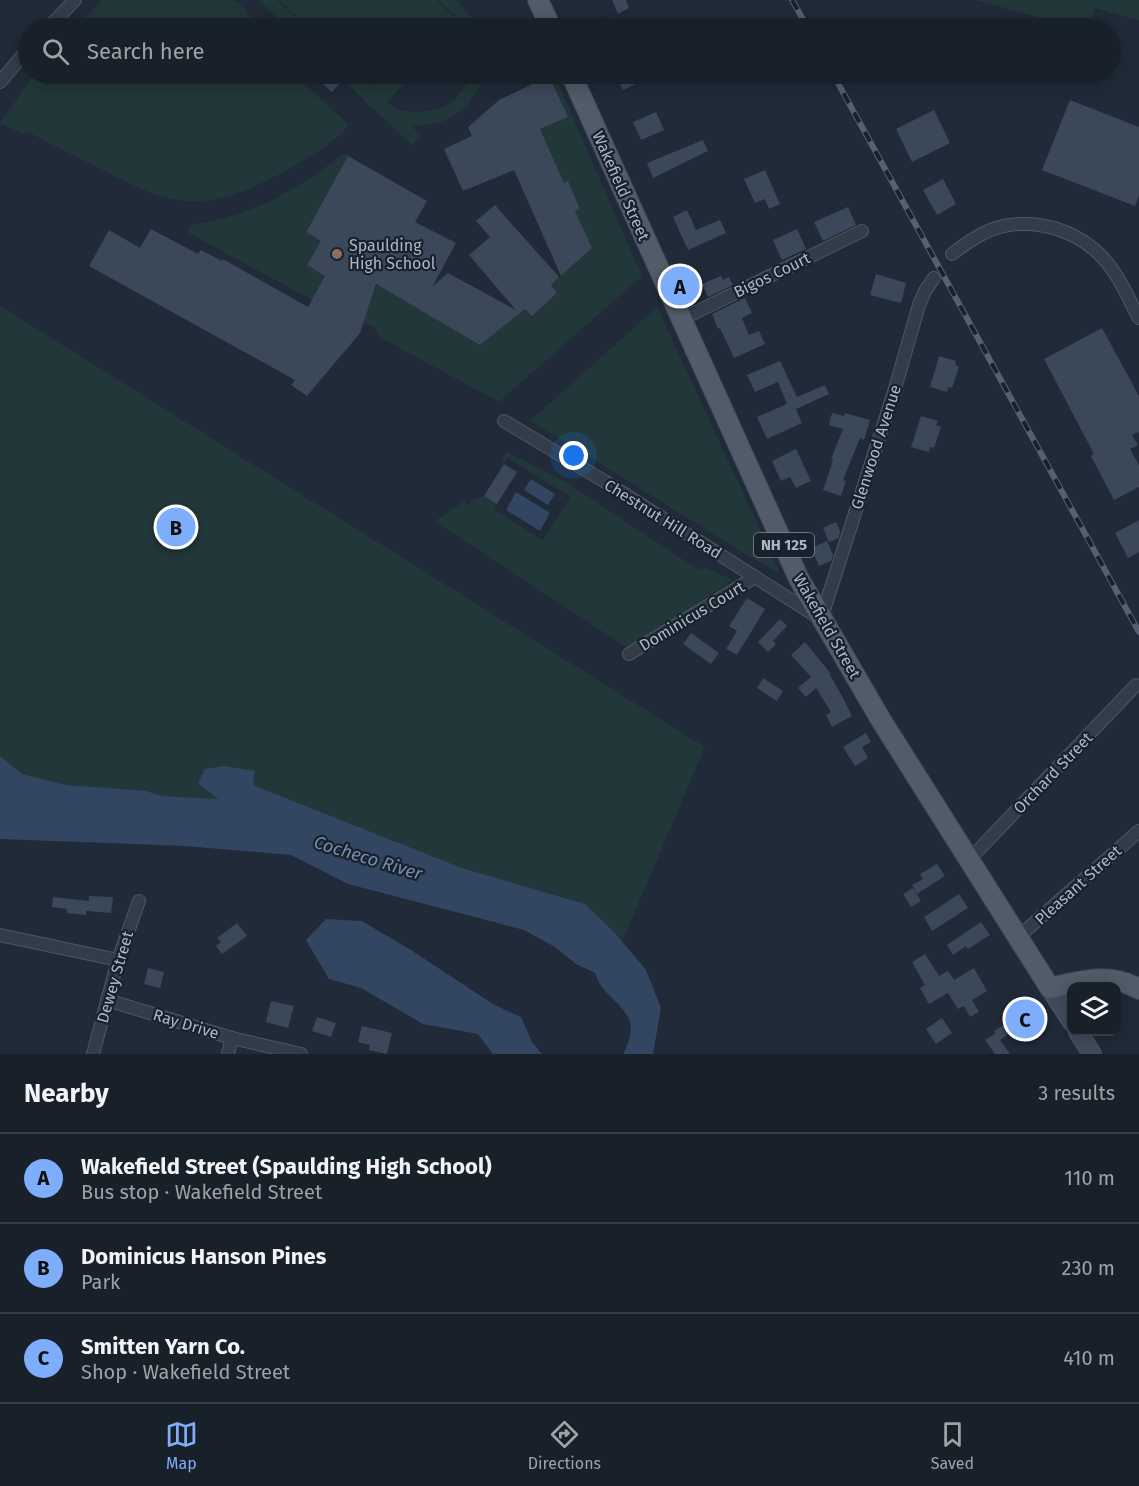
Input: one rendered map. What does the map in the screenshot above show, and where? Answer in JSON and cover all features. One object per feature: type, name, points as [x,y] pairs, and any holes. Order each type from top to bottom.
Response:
[{"type":"main road","points":[[538,0],[546,18]]},
{"type":"main road","name":"Wakefield Street","points":[[576,84],[781,541],[821,619],[968,861],[1067,1016]]},
{"type":"main road","points":[[1050,988],[1093,978],[1123,981],[1139,989]]},
{"type":"main road","points":[[1081,1036],[1092,1054]]},
{"type":"street","points":[[58,18],[75,0]]},
{"type":"street","points":[[0,82],[18,61]]},
{"type":"street","points":[[952,254],[994,228],[1027,224],[1056,229],[1082,241],[1104,260],[1120,283],[1139,318]]},
{"type":"street","name":"Bigos Court","points":[[682,319],[862,231]]},
{"type":"street","name":"Glenwood Avenue","points":[[821,619],[894,392],[919,305],[934,278]]},
{"type":"street","name":"Chestnut Hill Road","points":[[504,421],[604,481],[821,619]]},
{"type":"street","name":"Dominicus Court","points":[[629,654],[755,577]]},
{"type":"street","name":"Orchard Street","points":[[968,861],[1136,685]]},
{"type":"street","name":"Pleasant Street","points":[[1017,939],[1139,831]]},
{"type":"street","name":"Dewey Street","points":[[93,1054],[118,960],[139,901]]},
{"type":"street","points":[[0,936],[118,960]]},
{"type":"street","name":"Ray Drive","points":[[107,1000],[232,1038],[301,1054]]},
{"type":"street","points":[[228,1054],[232,1038]]},
{"type":"green space","points":[[102,0],[233,0],[246,9],[251,18],[85,18]]},
{"type":"green space","points":[[258,0],[277,0],[296,18],[277,18]]},
{"type":"green space","points":[[279,0],[436,0],[456,18],[298,18]]},
{"type":"green space","points":[[438,0],[455,0],[471,18],[458,18]]},
{"type":"green space","points":[[976,0],[1139,0],[1139,20],[1094,8],[1093,18],[1040,18]]},
{"type":"green space","points":[[27,84],[305,84],[349,125],[336,139],[320,150],[262,183],[221,198],[193,201],[158,195],[138,187],[26,131],[23,134],[0,123]]},
{"type":"green space","points":[[347,84],[366,84],[376,93],[367,84],[404,84],[387,102],[401,110],[418,112],[445,106],[457,97],[466,84],[480,84],[473,97],[457,114],[436,123],[410,125],[422,136],[412,145]]},
{"type":"green space","points":[[553,84],[558,84],[642,276],[499,402],[381,338],[374,327],[363,322],[377,284],[480,345],[525,309],[532,316],[557,293],[551,285],[592,249],[575,211],[580,208],[568,182],[564,183],[540,129],[568,117]]},
{"type":"green space","points":[[343,154],[348,156],[306,231],[321,241],[307,265],[325,276],[312,300],[187,232],[190,225],[253,209],[290,191]]},
{"type":"green space","points":[[0,306],[705,747],[622,942],[585,904],[462,868],[252,785],[255,772],[219,799],[162,796],[146,791],[67,785],[22,774],[0,756]]},
{"type":"green space","points":[[657,307],[779,571],[776,572],[530,421]]},
{"type":"green space","points":[[507,452],[571,485],[699,570],[704,567],[733,580],[629,649],[435,521],[464,501],[469,505],[474,499],[484,496],[497,504],[494,510],[543,540],[570,497],[508,458],[504,464],[501,462]]},
{"type":"water","points":[[531,479],[555,494],[548,505],[524,490]]},
{"type":"water","points":[[516,492],[550,513],[540,531],[506,510]]},
{"type":"water","name":"Cocheco River","points":[[0,756],[22,774],[67,785],[146,791],[162,796],[218,799],[198,783],[205,769],[224,766],[255,771],[253,785],[462,868],[585,904],[615,933],[646,970],[661,1008],[653,1054],[623,1054],[631,1027],[628,1017],[600,984],[595,973],[576,964],[555,947],[524,930],[348,884],[291,855],[185,846],[0,839]]},
{"type":"water","points":[[326,919],[362,921],[493,1004],[521,1017],[532,1042],[542,1054],[493,1054],[478,1034],[423,1024],[361,988],[329,979],[306,940]]},
{"type":"building","points":[[612,0],[626,0],[629,8],[618,14]]},
{"type":"building","points":[[323,84],[339,84],[332,92]]},
{"type":"building","points":[[532,84],[553,84],[568,117],[540,129],[564,183],[568,181],[580,209],[575,211],[592,248],[561,276],[514,170],[463,191],[444,149],[472,136],[468,127],[499,100]]},
{"type":"building","points":[[620,84],[636,84],[623,90]]},
{"type":"building","points":[[1070,100],[1139,127],[1139,196],[1135,206],[1042,170]]},
{"type":"building","points":[[934,110],[950,143],[912,162],[896,129]]},
{"type":"building","points":[[656,112],[664,130],[641,140],[633,122]]},
{"type":"building","points":[[703,140],[708,151],[653,178],[647,163]]},
{"type":"building","points":[[348,156],[427,201],[415,222],[456,243],[432,287],[448,273],[516,310],[469,255],[490,237],[476,221],[495,205],[559,277],[551,285],[557,293],[532,316],[525,309],[480,345],[376,284],[360,333],[307,396],[291,385],[295,380],[89,266],[109,230],[140,248],[151,229],[198,254],[201,250],[222,261],[223,259],[308,307],[325,276],[307,265],[321,241],[306,232]]},
{"type":"building","points":[[765,170],[780,204],[769,209],[765,199],[755,203],[744,179]]},
{"type":"building","points":[[943,179],[956,204],[937,215],[923,190]]},
{"type":"building","points":[[848,207],[856,225],[823,241],[814,222]]},
{"type":"building","points":[[687,210],[696,230],[720,220],[726,233],[688,250],[673,217]]},
{"type":"building","points":[[797,229],[806,249],[782,260],[773,240]]},
{"type":"building","points":[[876,274],[906,283],[901,303],[870,295]]},
{"type":"building","points":[[721,276],[723,280],[729,277],[733,285],[708,297],[702,284]]},
{"type":"building","points":[[745,298],[752,313],[742,318],[749,335],[759,331],[765,344],[734,358],[712,314]]},
{"type":"building","points":[[1102,328],[1139,396],[1139,432],[1132,435],[1138,445],[1130,449],[1139,465],[1139,487],[1114,500],[1091,456],[1094,454],[1044,359]]},
{"type":"building","points":[[939,356],[956,361],[955,365],[959,367],[952,388],[948,387],[947,392],[930,387]]},
{"type":"building","points":[[780,361],[797,397],[825,385],[829,394],[796,409],[802,423],[767,439],[757,417],[787,404],[778,382],[755,392],[747,375]]},
{"type":"building","points":[[832,413],[844,416],[845,413],[870,420],[864,440],[860,438],[843,480],[846,481],[841,496],[823,490],[833,460],[831,459],[843,429],[829,425]]},
{"type":"building","points":[[921,416],[938,421],[936,425],[941,427],[934,448],[930,447],[929,452],[911,447]]},
{"type":"building","points":[[796,449],[811,481],[796,488],[790,477],[781,481],[772,461]]},
{"type":"building","points":[[504,464],[517,472],[497,504],[484,496]]},
{"type":"building","points":[[1139,520],[1139,552],[1128,558],[1115,533]]},
{"type":"building","points":[[836,522],[840,531],[839,538],[829,542],[823,528]]},
{"type":"building","points":[[827,541],[833,555],[831,561],[819,566],[811,548]]},
{"type":"building","points":[[747,598],[765,609],[737,655],[726,649],[737,631],[729,626]]},
{"type":"building","points":[[780,619],[787,626],[773,641],[776,644],[768,652],[758,642]]},
{"type":"building","points":[[691,633],[719,653],[711,664],[683,644]]},
{"type":"building","points":[[805,642],[831,674],[852,716],[832,727],[826,715],[831,712],[816,688],[806,697],[798,688],[811,677],[791,655]]},
{"type":"building","points":[[763,678],[783,691],[777,701],[757,688]]},
{"type":"building","points":[[866,733],[871,742],[862,747],[868,758],[855,766],[843,747]]},
{"type":"building","points":[[937,864],[945,876],[917,894],[912,885],[923,879],[920,874]]},
{"type":"building","points":[[913,888],[921,901],[911,907],[903,894]]},
{"type":"building","points":[[959,894],[968,908],[932,931],[924,917]]},
{"type":"building","points":[[89,896],[113,897],[111,913],[86,911],[86,915],[67,913],[67,909],[52,907],[53,897],[89,901]]},
{"type":"building","points":[[981,922],[990,935],[968,949],[966,946],[953,955],[947,945]]},
{"type":"building","points":[[237,923],[247,936],[222,954],[216,946],[221,942],[217,938]]},
{"type":"building","points":[[925,954],[939,976],[948,971],[954,980],[974,968],[987,991],[972,1000],[979,1012],[970,1017],[964,1006],[958,1009],[948,993],[929,1004],[920,988],[925,985],[912,962]]},
{"type":"building","points":[[148,968],[164,972],[160,988],[144,984]]},
{"type":"building","points":[[271,1001],[294,1006],[288,1028],[266,1022]]},
{"type":"building","points":[[1027,1010],[1034,1022],[1019,1031],[1017,1028],[1000,1040],[1010,1054],[995,1054],[985,1040],[995,1034],[994,1031]]},
{"type":"building","points":[[317,1017],[336,1023],[331,1037],[312,1031]]},
{"type":"building","points":[[942,1018],[952,1033],[936,1044],[926,1029]]},
{"type":"building","points":[[362,1026],[392,1033],[387,1054],[369,1050],[370,1045],[358,1042]]},
{"type":"railway","points":[[792,0],[802,18]]},
{"type":"railway","points":[[838,84],[1139,632]]},
{"type":"place","name":"Spaulding High School","points":[[337,254]]},
{"type":"place","name":"Wakefield Street (Spaulding High School)","points":[[680,286]]},
{"type":"place","name":"Dominicus Hanson Pines","points":[[176,527]]},
{"type":"place","name":"Smitten Yarn Co.","points":[[1025,1019]]}]
